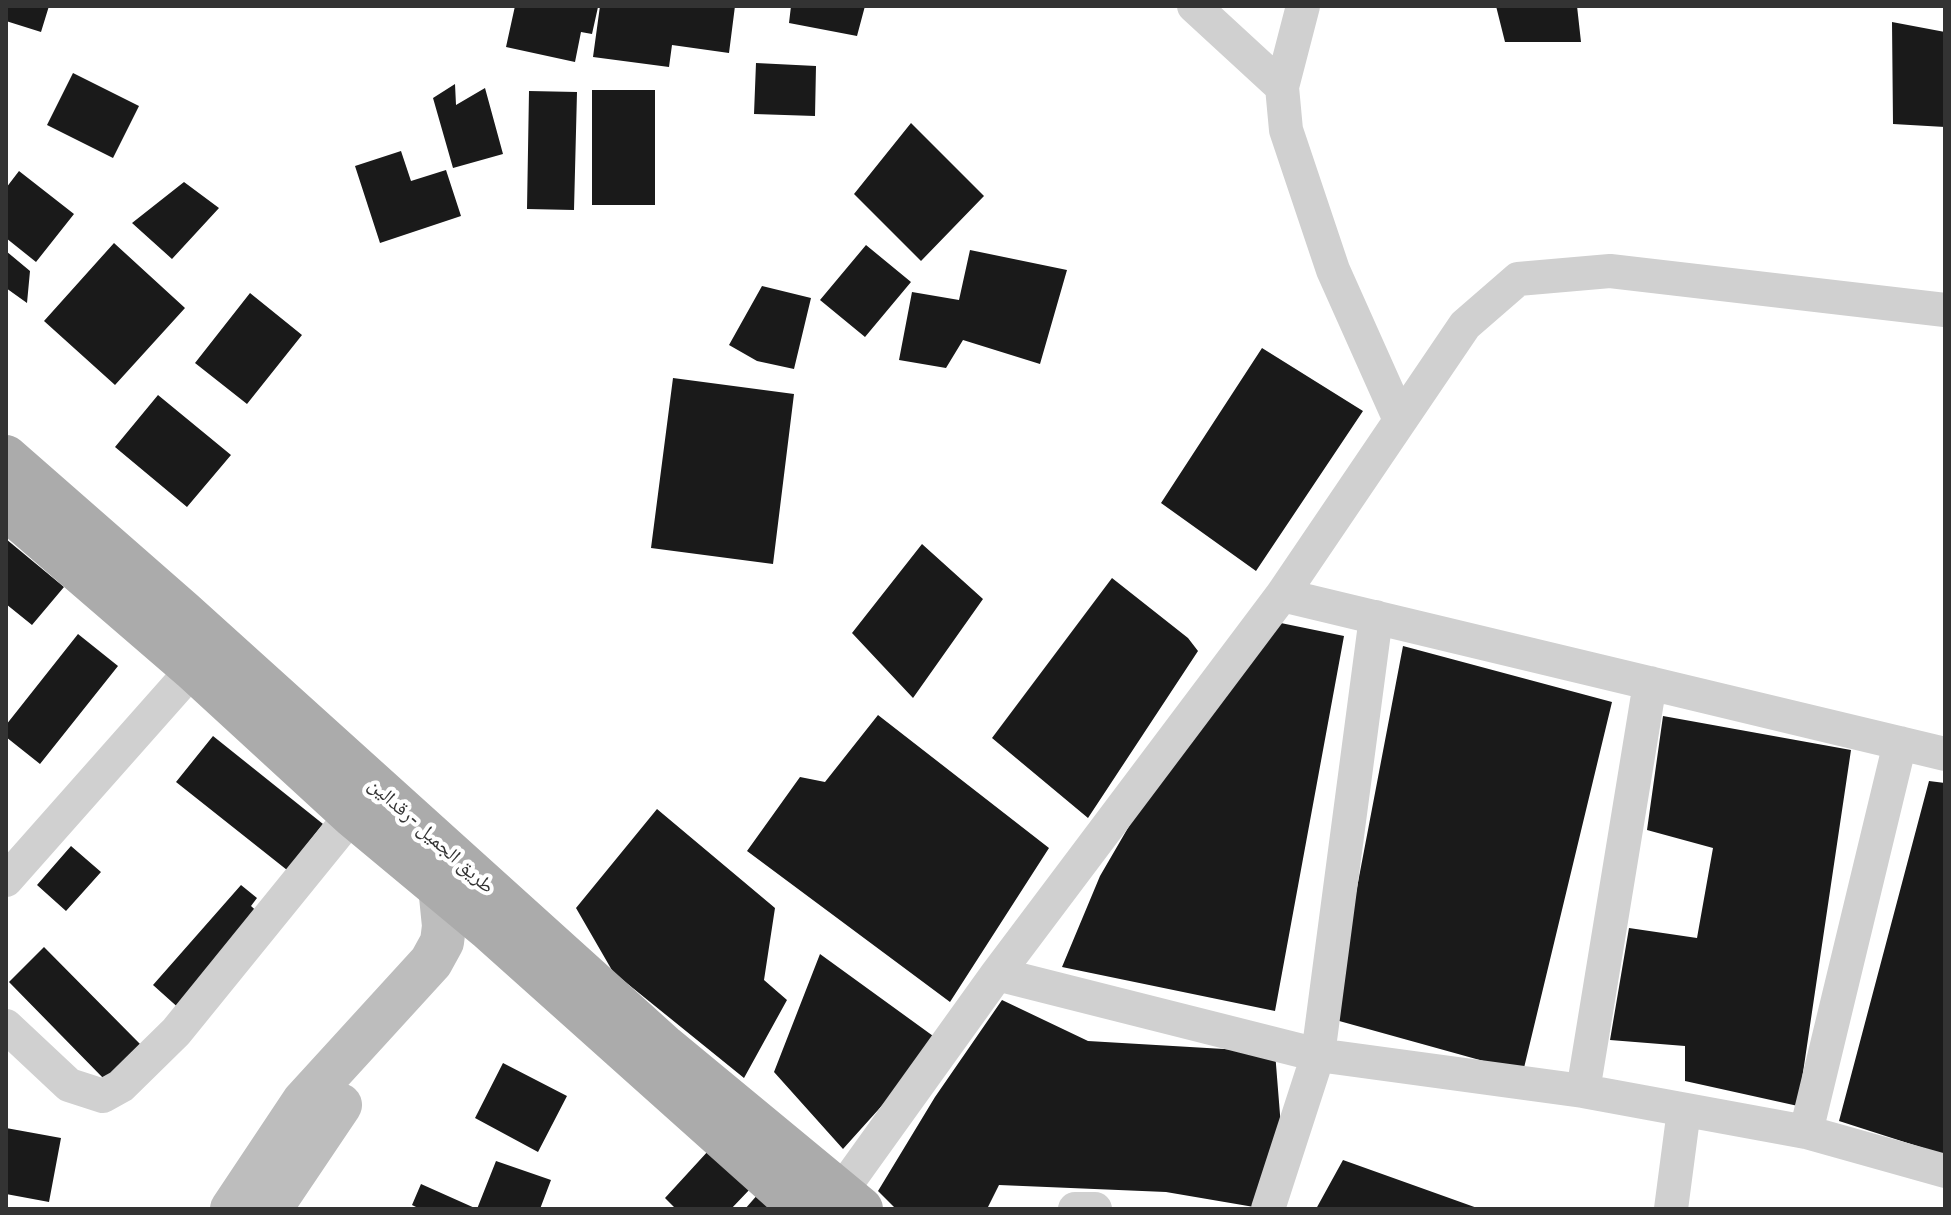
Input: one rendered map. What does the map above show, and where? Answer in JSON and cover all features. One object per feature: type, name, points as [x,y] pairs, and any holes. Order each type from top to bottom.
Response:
[{"type":"main road","name":"طريق الجميل -رقدالين","points":[[6,457],[496,915],[802,1209]]},
{"type":"main road","name":"طريق الجميل -رقدالين","points":[[6,508],[193,669],[352,815],[440,886],[496,915],[665,1047],[851,1200]]},
{"type":"street","points":[[1194,6],[1282,87]]},
{"type":"street","points":[[1303,6],[1282,87],[1286,130],[1333,270],[1400,420]]},
{"type":"street","points":[[851,1200],[997,974],[1282,595],[1465,325],[1518,279],[1610,271],[1945,310]]},
{"type":"street","points":[[1282,595],[1945,754]]},
{"type":"street","points":[[1268,1209],[1318,1055],[1376,617]]},
{"type":"street","points":[[6,880],[193,669]]},
{"type":"street","points":[[1583,1091],[1650,683]]},
{"type":"street","points":[[1806,1132],[1900,743]]},
{"type":"street","points":[[6,1026],[69,1085],[103,1096],[121,1086],[176,1032],[352,815]]},
{"type":"street","points":[[232,1209],[304,1101],[431,962],[442,942],[444,926],[440,886]]},
{"type":"street","points":[[270,1209],[327,1120],[496,915]]},
{"type":"street","points":[[997,974],[1318,1055],[1583,1091],[1806,1132],[1945,1171]]},
{"type":"street","points":[[1671,1209],[1684,1110]]},
{"type":"street","points":[[1075,1209],[1095,1209]]},
{"type":"building","points":[[6,6],[49,6],[41,32],[6,21]]},
{"type":"building","points":[[515,6],[598,7],[592,34],[581,32],[575,62],[506,47]]},
{"type":"building","points":[[600,6],[735,6],[729,53],[672,45],[669,67],[593,57]]},
{"type":"building","points":[[791,6],[865,6],[857,36],[789,23]]},
{"type":"building","points":[[1496,6],[1577,6],[1581,42],[1505,42]]},
{"type":"building","points":[[1892,22],[1945,32],[1945,127],[1893,124]]},
{"type":"building","points":[[756,63],[816,66],[815,116],[754,114]]},
{"type":"building","points":[[73,73],[139,106],[113,158],[47,125]]},
{"type":"building","points":[[455,84],[456,105],[485,88],[503,154],[453,168],[433,98]]},
{"type":"building","points":[[592,90],[655,90],[655,205],[592,205]]},
{"type":"building","points":[[529,91],[577,92],[574,210],[527,209]]},
{"type":"building","points":[[911,123],[984,196],[921,261],[854,194]]},
{"type":"building","points":[[401,151],[411,181],[446,170],[461,216],[380,243],[355,166]]},
{"type":"building","points":[[19,171],[74,214],[36,262],[6,238],[6,188]]},
{"type":"building","points":[[184,182],[219,208],[172,259],[132,223]]},
{"type":"building","points":[[114,243],[185,308],[115,385],[44,321]]},
{"type":"building","points":[[866,245],[911,282],[865,337],[820,300]]},
{"type":"building","points":[[970,250],[1067,270],[1040,364],[963,340],[946,368],[899,360],[912,292],[959,300]]},
{"type":"building","points":[[6,251],[30,271],[27,303],[6,288]]},
{"type":"building","points":[[762,286],[811,298],[794,369],[757,361],[729,345]]},
{"type":"building","points":[[250,293],[302,335],[247,404],[195,363]]},
{"type":"building","points":[[1262,348],[1363,411],[1256,571],[1161,503]]},
{"type":"building","points":[[673,378],[794,394],[773,564],[651,548]]},
{"type":"building","points":[[158,395],[231,455],[187,507],[115,447]]},
{"type":"building","points":[[6,539],[64,587],[32,625],[6,604]]},
{"type":"building","points":[[922,544],[983,599],[913,698],[852,633]]},
{"type":"building","points":[[1112,578],[1188,638],[1198,651],[1088,818],[992,738]]},
{"type":"building","points":[[1271,621],[1344,636],[1275,1011],[1062,967],[1100,876],[1157,778]]},
{"type":"building","points":[[78,634],[118,666],[40,764],[6,737],[6,725]]},
{"type":"building","points":[[1403,646],[1612,702],[1523,1072],[1332,1019]]},
{"type":"building","points":[[878,715],[1049,848],[950,1002],[747,851],[800,777],[825,782]]},
{"type":"building","points":[[1663,716],[1851,750],[1798,1106],[1685,1081],[1685,1046],[1610,1040],[1629,928],[1697,938],[1713,848],[1647,830]]},
{"type":"building","points":[[213,736],[323,824],[287,870],[176,782]]},
{"type":"building","points":[[1929,781],[1945,783],[1945,1155],[1839,1121]]},
{"type":"building","points":[[657,809],[775,908],[764,980],[787,1000],[744,1078],[613,972],[576,908]]},
{"type":"building","points":[[71,846],[101,872],[66,911],[37,885]]},
{"type":"building","points":[[241,885],[257,898],[251,906],[264,918],[182,1011],[153,985]]},
{"type":"building","points":[[44,947],[141,1045],[105,1080],[9,982]]},
{"type":"building","points":[[820,954],[940,1041],[843,1149],[774,1072]]},
{"type":"building","points":[[1002,1000],[1088,1041],[1275,1052],[1281,1127],[1254,1207],[1166,1192],[999,1185],[987,1209],[896,1209],[878,1191],[935,1097]]},
{"type":"building","points":[[503,1063],[567,1096],[538,1152],[475,1118]]},
{"type":"building","points":[[6,1128],[61,1138],[49,1202],[6,1194]]},
{"type":"building","points":[[709,1150],[751,1188],[731,1209],[676,1209],[665,1198]]},
{"type":"building","points":[[1343,1160],[1480,1209],[1316,1209]]},
{"type":"building","points":[[496,1161],[551,1180],[540,1209],[477,1209]]},
{"type":"building","points":[[421,1184],[477,1209],[420,1209],[412,1205]]},
{"type":"building","points":[[759,1193],[777,1209],[745,1209]]}]
